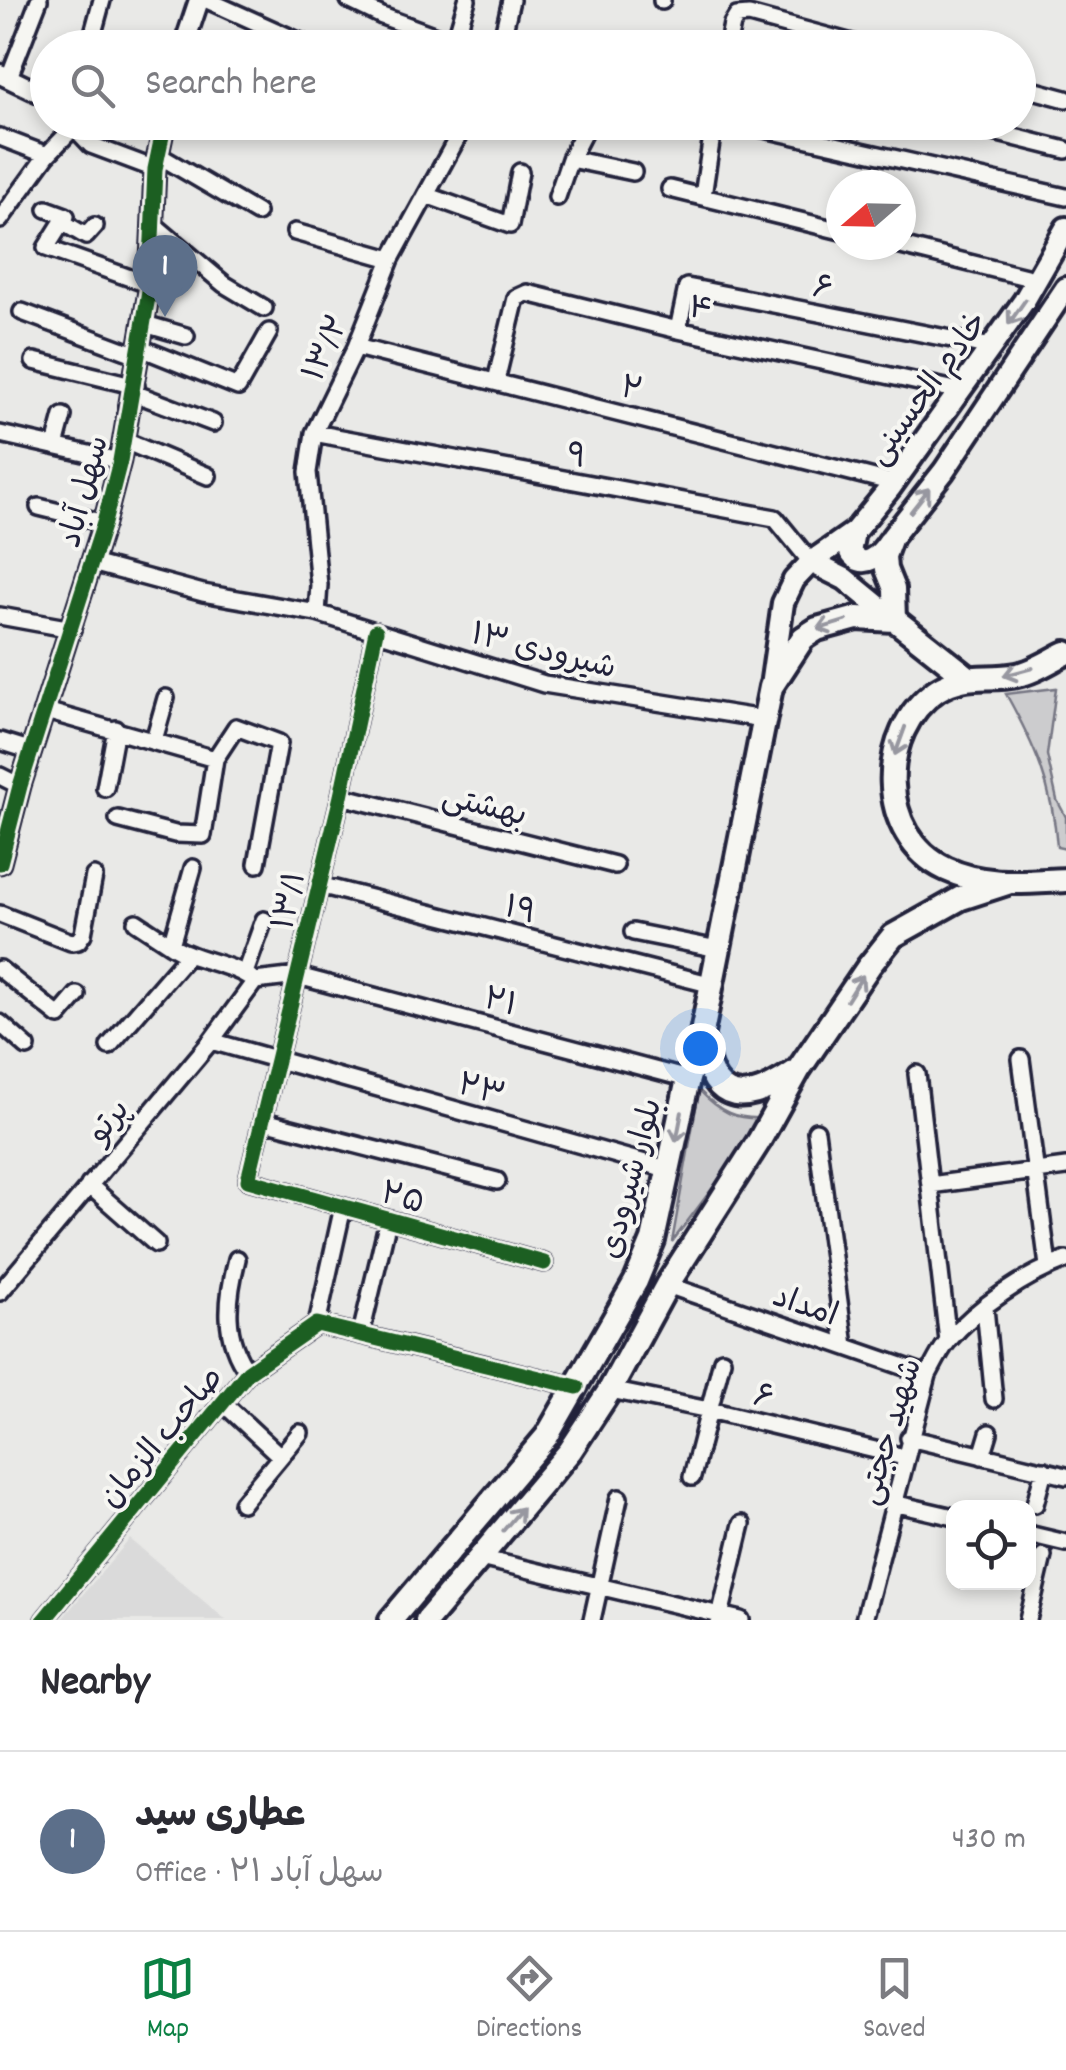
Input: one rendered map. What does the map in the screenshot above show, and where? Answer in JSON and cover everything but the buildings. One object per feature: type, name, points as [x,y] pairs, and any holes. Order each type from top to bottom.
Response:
[{"type":"main road","name":"خادم الحسینی","points":[[811,562],[854,532],[894,483],[1038,280],[1066,228]]},
{"type":"main road","name":"خادم الحسینی","points":[[892,537],[944,470],[1066,288]]},
{"type":"main road","points":[[854,532],[850,552],[862,562],[880,555],[892,537]]},
{"type":"main road","points":[[892,537],[885,556],[894,589],[896,620]]},
{"type":"main road","points":[[770,686],[783,603],[794,580],[811,562],[845,579],[966,676]]},
{"type":"main road","name":"بلوار شیرودی","points":[[404,1615],[547,1436],[636,1281],[653,1240],[688,1079],[702,1033],[770,686],[803,638],[817,628],[857,618],[896,620]]},
{"type":"main road","points":[[1066,653],[1020,675],[966,676],[936,691],[911,715],[896,746],[891,780],[898,814],[915,844],[941,867],[972,880],[1066,880]]},
{"type":"main road","name":"بلوار شیرودی","points":[[428,1620],[570,1451],[610,1390],[666,1285],[759,1141],[799,1069],[869,966],[893,936],[961,898],[1007,883]]},
{"type":"main road","points":[[702,1033],[706,1066],[719,1086],[740,1096],[767,1091],[799,1069]]},
{"type":"street","points":[[30,88],[4,75],[39,0]]},
{"type":"street","points":[[94,30],[102,0]]},
{"type":"street","points":[[189,30],[199,0]]},
{"type":"street","points":[[207,0],[274,30]]},
{"type":"street","points":[[349,0],[422,30]]},
{"type":"street","points":[[464,30],[467,0]]},
{"type":"street","points":[[504,30],[511,0]]},
{"type":"street","points":[[731,30],[737,16],[749,15],[804,30]]},
{"type":"street","points":[[1036,91],[1066,99]]},
{"type":"street","points":[[0,138],[47,155]]},
{"type":"street","points":[[0,220],[60,140]]},
{"type":"street","points":[[86,140],[91,145],[156,162],[257,214]]},
{"type":"street","name":"سهل آباد","points":[[1,856],[120,462],[150,285],[156,162],[161,140]]},
{"type":"street","name":"۱۳/۲","points":[[317,613],[319,585],[308,472],[314,432],[356,347],[391,259],[456,140]]},
{"type":"street","points":[[557,197],[580,140]]},
{"type":"street","points":[[703,196],[712,140]]},
{"type":"street","points":[[813,140],[1066,197]]},
{"type":"street","points":[[1028,140],[1066,150]]},
{"type":"street","points":[[570,159],[633,172]]},
{"type":"street","points":[[426,195],[510,225],[520,172]]},
{"type":"street","points":[[670,189],[826,227]]},
{"type":"street","points":[[47,209],[66,216],[46,248],[150,285]]},
{"type":"street","points":[[62,222],[86,236],[94,226]]},
{"type":"street","points":[[153,224],[224,284],[264,308]]},
{"type":"street","points":[[295,232],[391,259]]},
{"type":"street","points":[[916,250],[1038,280]]},
{"type":"street","name":"۶","points":[[678,330],[687,287],[992,347]]},
{"type":"street","name":"۴","points":[[496,381],[516,298],[527,293],[960,391]]},
{"type":"street","points":[[22,312],[238,387],[269,332]]},
{"type":"street","points":[[145,324],[186,336]]},
{"type":"street","name":"۲","points":[[356,347],[894,483]]},
{"type":"street","points":[[34,361],[135,390],[213,422]]},
{"type":"street","points":[[55,446],[63,416]]},
{"type":"street","name":"۹","points":[[314,432],[775,518],[811,562]]},
{"type":"street","points":[[0,434],[120,462]]},
{"type":"street","points":[[124,441],[208,476]]},
{"type":"street","points":[[38,506],[104,523]]},
{"type":"street","name":"شیرودی ۱۳","points":[[92,562],[204,592],[317,613],[544,684],[763,719]]},
{"type":"street","points":[[0,616],[72,629]]},
{"type":"street","name":"۱۳/۱","points":[[248,1180],[376,631]]},
{"type":"street","points":[[154,740],[166,698]]},
{"type":"street","points":[[46,711],[215,760]]},
{"type":"street","points":[[118,819],[174,834],[203,835],[215,760],[236,727],[279,743],[257,864]]},
{"type":"street","points":[[105,788],[116,730]]},
{"type":"street","points":[[0,740],[32,751]]},
{"type":"street","points":[[0,776],[20,786]]},
{"type":"street","name":"بهشتی","points":[[340,796],[616,865]]},
{"type":"street","points":[[171,945],[193,868]]},
{"type":"street","points":[[0,914],[71,942],[78,941],[83,934],[94,876]]},
{"type":"street","name":"۱۹","points":[[319,885],[710,984]]},
{"type":"street","name":"پرتو","points":[[0,1292],[211,1041],[250,977],[264,920]]},
{"type":"street","points":[[136,922],[187,956],[250,977],[298,976]]},
{"type":"street","points":[[633,932],[718,949]]},
{"type":"street","points":[[109,1046],[187,956]]},
{"type":"street","points":[[0,969],[58,1016],[77,995]]},
{"type":"street","name":"۲۱","points":[[298,976],[688,1079]]},
{"type":"street","points":[[0,1024],[28,1046]]},
{"type":"street","name":"۲۳","points":[[211,1041],[670,1170]]},
{"type":"street","points":[[1021,1059],[1048,1266]]},
{"type":"street","points":[[917,1074],[948,1341]]},
{"type":"street","points":[[264,1121],[496,1181]]},
{"type":"street","points":[[816,1131],[846,1346]]},
{"type":"street","points":[[930,1185],[1066,1168]]},
{"type":"street","name":"۲۵","points":[[248,1180],[544,1263]]},
{"type":"street","points":[[89,1185],[156,1244]]},
{"type":"street","points":[[343,1207],[317,1324],[577,1386]]},
{"type":"street","points":[[361,1334],[388,1220]]},
{"type":"street","points":[[238,1259],[229,1290],[228,1325],[237,1357],[248,1372]]},
{"type":"street","name":"شهید حجتی","points":[[865,1618],[928,1375],[948,1341],[985,1308],[1048,1266],[1066,1260]]},
{"type":"street","name":"امداد","points":[[666,1285],[928,1375]]},
{"type":"street","points":[[985,1308],[994,1399]]},
{"type":"street","name":"صاحب الزمان","points":[[44,1620],[248,1372],[317,1324]]},
{"type":"street","points":[[692,1477],[722,1360]]},
{"type":"street","name":"۶","points":[[610,1390],[904,1457]]},
{"type":"street","points":[[223,1403],[280,1456]]},
{"type":"street","points":[[982,1456],[989,1432]]},
{"type":"street","points":[[242,1503],[300,1433]]},
{"type":"street","points":[[909,1438],[1066,1476]]},
{"type":"street","points":[[1036,1500],[1044,1470]]},
{"type":"street","points":[[592,1620],[619,1498]]},
{"type":"street","points":[[893,1503],[946,1515]]},
{"type":"street","points":[[720,1618],[742,1524]]},
{"type":"street","points":[[1036,1536],[1066,1542]]},
{"type":"street","points":[[1028,1620],[1043,1556]]},
{"type":"street","points":[[480,1558],[741,1620]]},
{"type":"street","points":[[865,1618],[883,1620]]},
{"type":"shaded area","points":[[1056,688],[1047,755],[1057,800],[1066,817],[1066,849],[1057,847],[1041,768],[1006,694]]},
{"type":"shaded area","points":[[699,1090],[729,1113],[765,1118],[672,1242]]},
{"type":"shaded area","points":[[130,1539],[226,1620],[61,1620]]},
{"type":"cycle path","points":[[0,863],[120,461],[150,285],[155,169],[161,140]]},
{"type":"cycle path","points":[[376,631],[341,796],[248,1180],[544,1263]]},
{"type":"cycle path","points":[[44,1620],[248,1372],[317,1324],[577,1387]]},
{"type":"place","name":"عطاری سید","points":[[165,317]]}]
